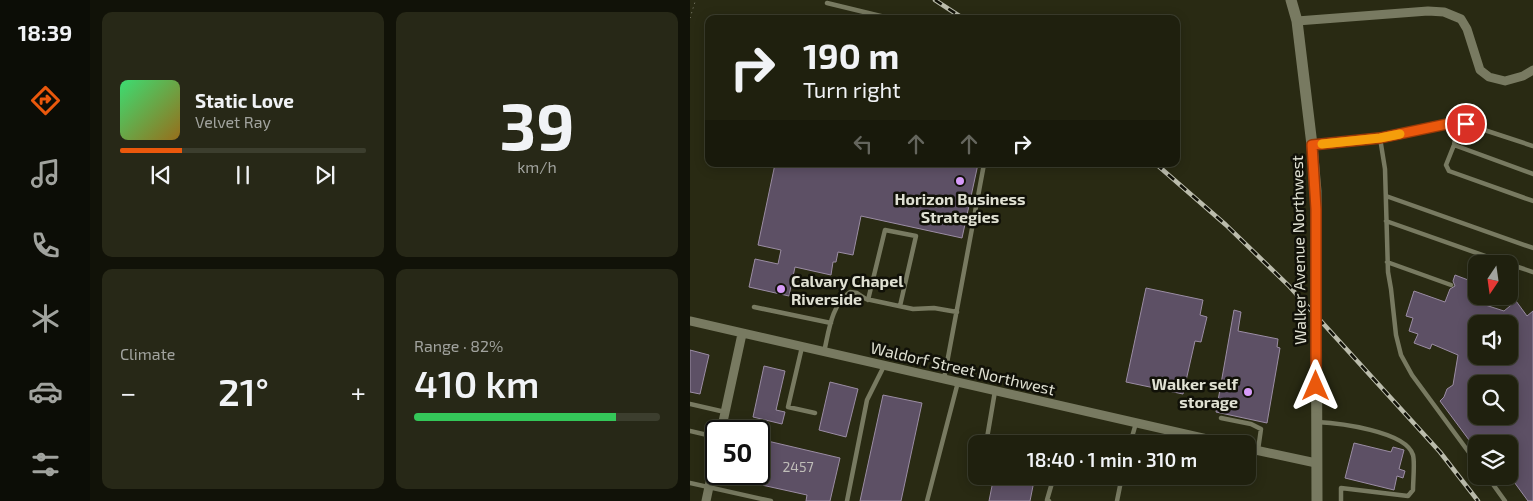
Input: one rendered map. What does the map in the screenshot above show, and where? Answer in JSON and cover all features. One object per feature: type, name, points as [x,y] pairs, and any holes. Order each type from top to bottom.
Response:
[{"type":"main road","name":"Walker Avenue Northwest","points":[[1291,0],[1297,21],[1312,145],[1316,226],[1317,501]]},
{"type":"street","points":[[1297,21],[1428,11],[1444,12],[1461,19],[1468,29],[1480,70],[1489,77],[1505,81],[1523,76],[1533,70]]},
{"type":"street","name":"Waldorf Street Northwest","points":[[690,322],[1189,435]]},
{"type":"street","points":[[724,420],[742,334]]},
{"type":"street","points":[[1258,450],[1316,463]]},
{"type":"street","points":[[706,501],[709,486]]},
{"type":"lane","points":[[827,3],[876,15]]},
{"type":"lane","points":[[1312,145],[1380,138],[1447,124],[1466,124],[1533,146]]},
{"type":"lane","points":[[1458,124],[1454,145],[1446,165],[1449,171],[1533,201]]},
{"type":"lane","points":[[1380,138],[1385,168],[1387,262],[1396,335],[1401,355],[1412,375],[1468,451]]},
{"type":"lane","points":[[1454,145],[1533,174]]},
{"type":"lane","points":[[944,379],[983,167]]},
{"type":"lane","points":[[1386,196],[1533,248]]},
{"type":"lane","points":[[1386,221],[1482,255]]},
{"type":"lane","points":[[868,300],[885,230],[916,236],[900,306]]},
{"type":"lane","points":[[1387,262],[1451,285]]},
{"type":"lane","points":[[1518,267],[1533,272]]},
{"type":"lane","points":[[824,352],[836,308],[850,292],[868,300],[913,309],[934,308],[957,312]]},
{"type":"lane","points":[[754,307],[831,324]]},
{"type":"lane","points":[[802,347],[788,406],[815,412]]},
{"type":"lane","points":[[847,501],[867,400],[884,366]]},
{"type":"lane","points":[[927,501],[958,382]]},
{"type":"lane","points":[[988,435],[995,391]]},
{"type":"lane","points":[[690,404],[726,412]]},
{"type":"lane","points":[[1221,418],[1251,424],[1261,429],[1258,450]]},
{"type":"lane","points":[[1316,422],[1343,423],[1372,430],[1403,443],[1410,448],[1413,456],[1413,490],[1408,496],[1342,488],[1341,501]]},
{"type":"lane","points":[[1133,435],[1136,423]]},
{"type":"lane","points":[[690,431],[705,434]]},
{"type":"lane","points":[[690,483],[770,501]]},
{"type":"lane","points":[[1048,501],[1052,485]]},
{"type":"lane","points":[[1117,501],[1120,485]]},
{"type":"lane","points":[[1493,485],[1505,501]]},
{"type":"path","points":[[690,18],[695,1],[693,0]]},
{"type":"building","points":[[774,167],[977,167],[962,238],[861,216],[853,255],[838,252],[836,262],[833,262],[831,275],[795,267],[789,296],[749,287],[755,259],[778,264],[781,250],[758,245]]},
{"type":"building","points":[[1455,275],[1468,280],[1468,305],[1485,305],[1504,311],[1511,305],[1518,304],[1527,316],[1533,311],[1533,501],[1528,501],[1516,485],[1518,485],[1518,435],[1468,435],[1468,439],[1440,401],[1447,389],[1453,385],[1458,355],[1432,344],[1430,349],[1414,343],[1418,334],[1409,331],[1413,318],[1406,316],[1414,291],[1445,302],[1450,289],[1455,286],[1453,281]]},
{"type":"building","points":[[1146,288],[1203,300],[1200,315],[1207,317],[1201,342],[1195,341],[1183,394],[1126,382]]},
{"type":"building","points":[[1234,310],[1241,312],[1238,331],[1278,339],[1277,347],[1280,348],[1267,423],[1216,412]]},
{"type":"building","points":[[690,350],[709,355],[700,394],[690,392]]},
{"type":"building","points":[[764,366],[785,371],[776,410],[785,412],[782,424],[753,417]]},
{"type":"building","points":[[830,382],[858,389],[846,437],[819,430]]},
{"type":"building","points":[[883,395],[922,403],[901,501],[860,501]]},
{"type":"building","points":[[770,442],[840,458],[830,501],[806,501],[807,495],[762,485],[770,485]]},
{"type":"building","points":[[1354,443],[1391,452],[1393,447],[1404,450],[1399,469],[1405,471],[1403,478],[1397,476],[1394,490],[1345,478]]},
{"type":"building","points":[[992,485],[1033,485],[1030,501],[989,501]]},
{"type":"railway","points":[[935,0],[958,15]]},
{"type":"railway","points":[[1159,167],[1226,225],[1289,286],[1440,452],[1478,501]]},
{"type":"slow traffic","points":[[1322,144],[1400,134]]},
{"type":"place","name":"Horizon Business Strategies","points":[[960,181]]},
{"type":"place","name":"Calvary Chapel Riverside","points":[[781,289]]},
{"type":"place","name":"Walker self storage","points":[[1248,392]]},
{"type":"route","points":[[1316,386],[1316,191],[1312,145],[1380,138],[1447,124],[1466,124]]}]
